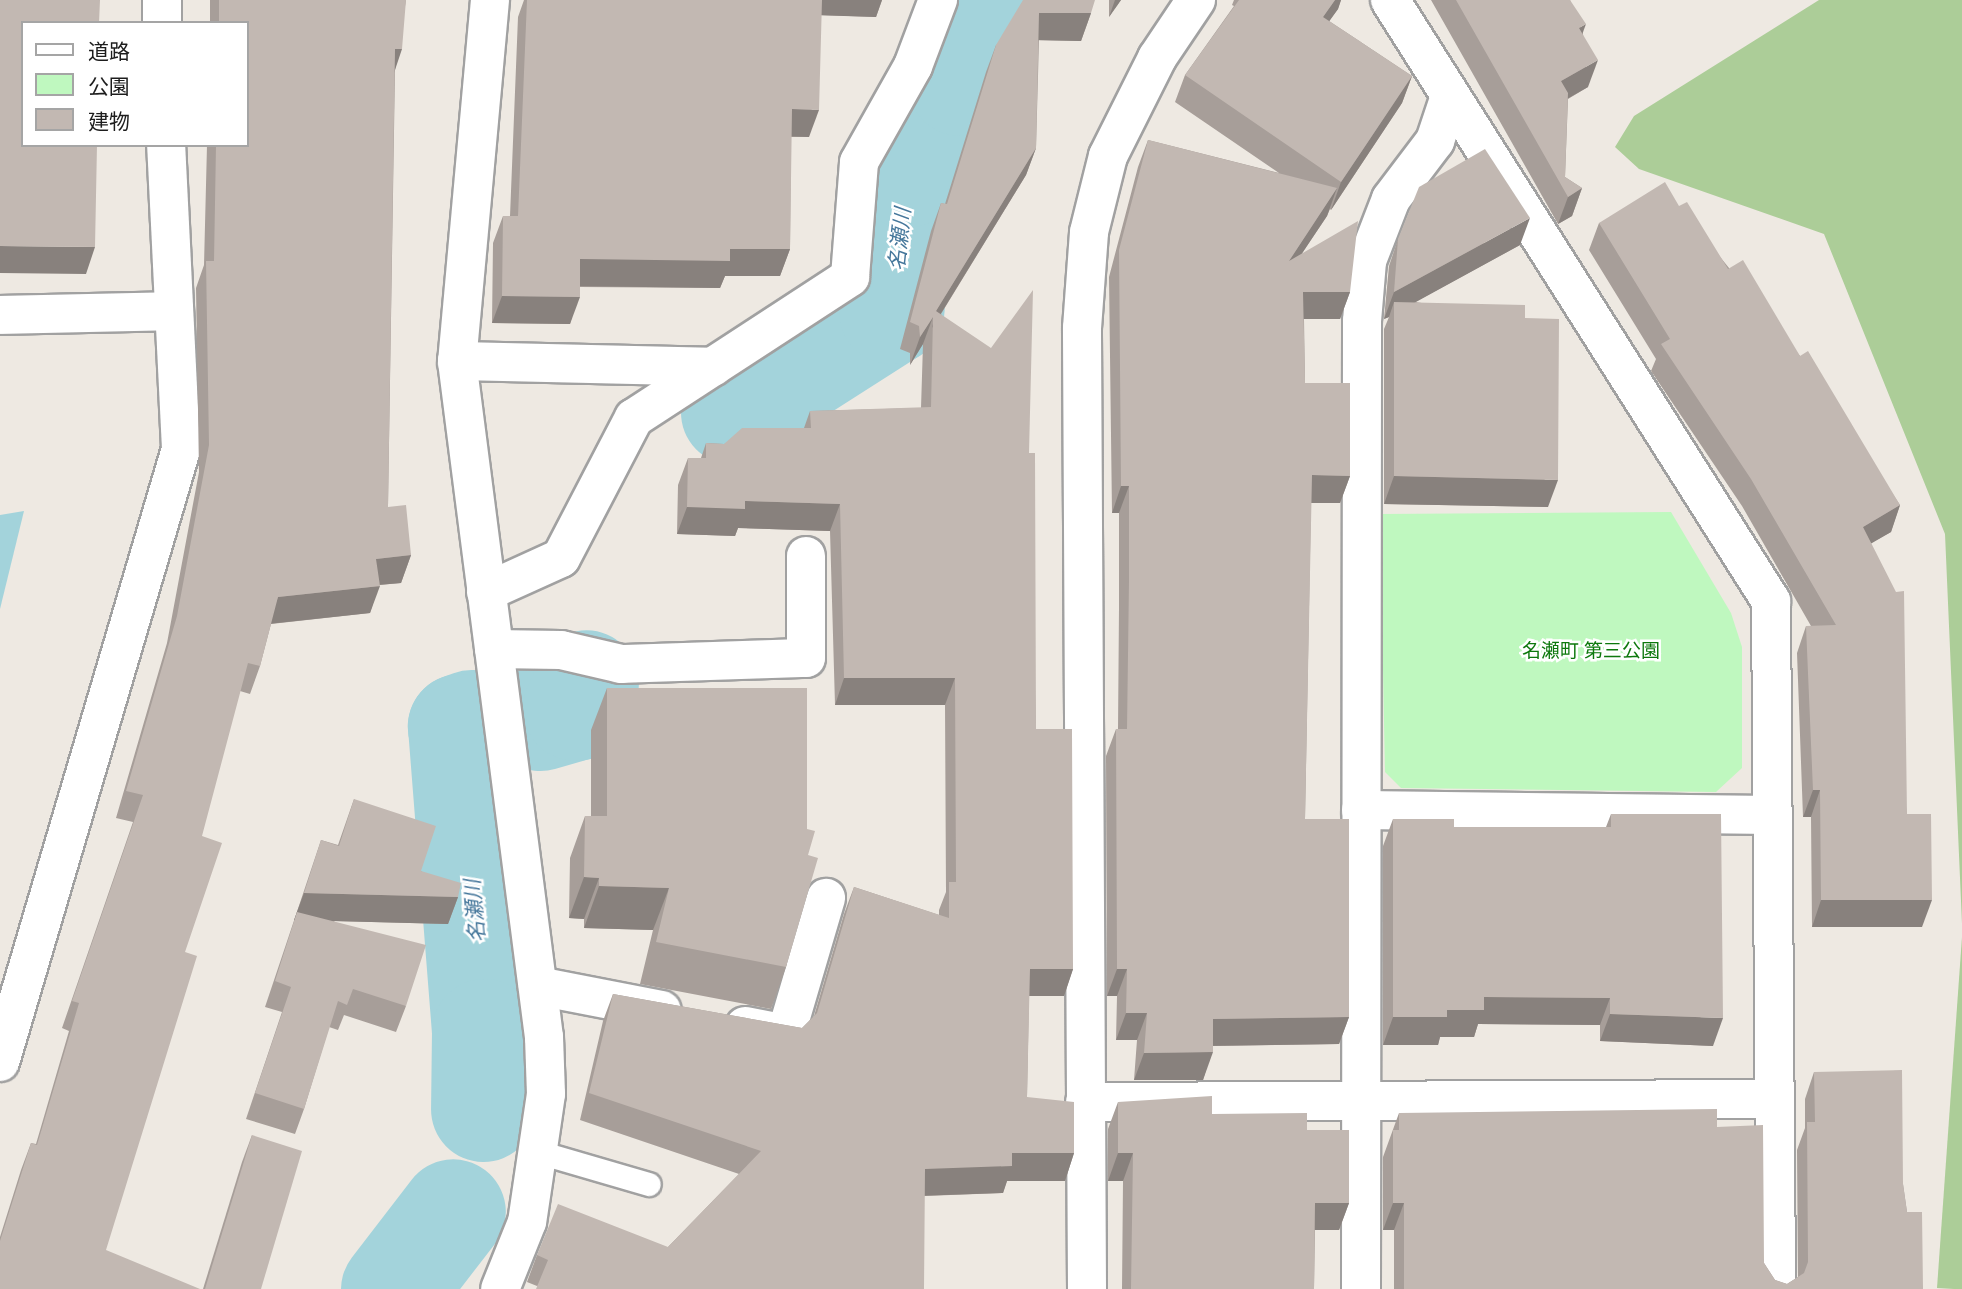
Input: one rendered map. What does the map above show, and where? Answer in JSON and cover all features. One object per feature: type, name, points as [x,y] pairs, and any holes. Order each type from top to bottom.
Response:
[{"type":"street","points":[[162,0],[162,21]]},
{"type":"street","points":[[490,0],[457,361],[538,986],[546,1094],[542,1153],[527,1222],[500,1289]]},
{"type":"street","points":[[486,592],[561,558],[634,418],[850,277],[859,162],[914,66],[939,0]]},
{"type":"street","points":[[1087,1289],[1082,328],[1089,232],[1108,156],[1157,58],[1196,0]]},
{"type":"street","points":[[1390,0],[1771,601],[1776,1289]]},
{"type":"street","points":[[1361,1289],[1362,321],[1367,261],[1391,199],[1435,141],[1450,96]]},
{"type":"street","points":[[0,1062],[181,449],[172,311],[166,147]]},
{"type":"street","points":[[0,315],[172,311]]},
{"type":"street","points":[[457,361],[713,367]]},
{"type":"street","points":[[494,649],[561,650],[621,664],[806,658],[806,556]]},
{"type":"street","points":[[1361,810],[1773,815]]},
{"type":"street","points":[[538,986],[786,1034],[826,898]]},
{"type":"street","points":[[1086,1102],[1774,1099]]},
{"type":"lane","points":[[542,1153],[649,1184]]},
{"type":"green space","points":[[1819,0],[1962,0],[1962,924],[1945,534],[1824,234],[1639,169],[1615,147],[1634,116]]},
{"type":"green space","name":"名瀬町 第三公園","points":[[1671,512],[1731,613],[1742,647],[1742,768],[1716,792],[1401,788],[1385,772],[1380,514]]},
{"type":"green space","points":[[1962,937],[1962,1289],[1954,1289],[1937,1288]]},
{"type":"water","points":[[24,511],[0,609],[0,515]]},
{"type":"building","points":[[0,0],[100,0],[99,21],[21,21],[21,147],[97,147],[95,247],[0,246]]},
{"type":"building","points":[[219,0],[406,0],[402,49],[395,49],[388,507],[406,505],[411,555],[376,559],[380,586],[278,597],[260,666],[248,663],[202,836],[222,843],[185,952],[197,956],[106,1250],[200,1289],[0,1289],[0,1241],[31,1143],[37,1145],[79,1003],[72,1001],[143,795],[126,791],[177,616],[209,445],[206,261],[214,261],[216,147],[248,147],[248,21],[219,21]]},
{"type":"building","points":[[527,0],[822,0],[819,110],[792,109],[790,249],[730,249],[730,261],[580,259],[580,297],[502,296],[503,216],[518,216]]},
{"type":"building","points":[[1023,0],[1095,0],[1091,13],[1039,13],[1036,148],[936,311],[991,348],[1033,290],[1029,453],[1035,453],[1036,729],[1072,729],[1073,969],[1030,969],[1027,1097],[1074,1102],[1074,1153],[1012,1153],[1012,1166],[925,1169],[924,1289],[536,1289],[548,1260],[537,1255],[558,1204],[668,1247],[761,1151],[589,1093],[613,994],[802,1028],[817,1013],[854,887],[949,918],[949,882],[956,882],[955,678],[844,678],[840,504],[745,501],[745,509],[687,507],[688,458],[706,458],[706,443],[724,444],[742,428],[811,428],[810,411],[931,407],[933,317],[920,337],[919,326],[910,322],[941,203],[947,204],[996,45]]},
{"type":"building","points":[[1239,0],[1335,0],[1323,17],[1412,76],[1341,182],[1185,75]]},
{"type":"building","points":[[1456,0],[1570,0],[1586,24],[1579,28],[1598,60],[1561,81],[1568,93],[1565,177],[1582,188],[1568,197]]},
{"type":"building","points":[[1148,140],[1337,188],[1289,261],[1358,221],[1350,292],[1303,292],[1305,383],[1350,383],[1350,476],[1312,475],[1305,819],[1349,819],[1349,1017],[1213,1019],[1213,1052],[1144,1053],[1147,1013],[1126,1013],[1127,969],[1117,969],[1116,729],[1127,729],[1129,580],[1129,486],[1121,486],[1119,250]]},
{"type":"building","points":[[1485,149],[1530,218],[1394,292],[1398,239],[1419,187]]},
{"type":"building","points":[[1665,182],[1679,206],[1687,202],[1728,269],[1743,260],[1800,356],[1808,351],[1900,505],[1863,527],[1896,592],[1904,591],[1907,814],[1931,814],[1932,900],[1821,900],[1820,790],[1813,790],[1806,626],[1836,625],[1751,479],[1661,344],[1670,339],[1599,223]]},
{"type":"building","points":[[1394,302],[1525,305],[1525,318],[1559,319],[1558,480],[1394,476]]},
{"type":"building","points":[[607,688],[807,688],[807,829],[815,831],[808,855],[818,858],[786,967],[656,942],[669,888],[599,886],[599,878],[584,877],[585,816],[607,816]]},
{"type":"building","points":[[354,799],[436,826],[421,871],[461,883],[458,897],[304,893],[321,840],[339,846]]},
{"type":"building","points":[[1611,814],[1721,814],[1723,1018],[1610,1014],[1610,998],[1484,997],[1484,1010],[1447,1010],[1447,1017],[1393,1017],[1393,819],[1454,819],[1454,827],[1611,827]]},
{"type":"building","points":[[297,912],[426,945],[406,1006],[353,989],[347,1005],[338,1001],[304,1109],[255,1093],[291,987],[275,981]]},
{"type":"building","points":[[1902,1070],[1903,1184],[1907,1212],[1922,1212],[1923,1289],[1404,1289],[1404,1203],[1393,1203],[1393,1130],[1399,1130],[1399,1113],[1717,1109],[1717,1127],[1763,1125],[1764,1263],[1775,1280],[1787,1284],[1804,1273],[1808,1262],[1807,1122],[1815,1122],[1814,1072]]},
{"type":"building","points":[[1212,1096],[1212,1114],[1307,1113],[1307,1130],[1349,1130],[1349,1203],[1315,1203],[1314,1289],[1131,1289],[1133,1153],[1118,1153],[1118,1102]]},
{"type":"building","points":[[252,1135],[302,1151],[261,1289],[205,1289]]},
{"type":"waterway","name":"名瀬川","points":[[733,412],[891,311],[906,175],[960,83],[991,0]]},
{"type":"waterway","name":"名瀬川","points":[[540,718],[575,708],[586,682]]},
{"type":"waterway","name":"名瀬川","points":[[471,722],[460,726],[484,1031],[483,1109]]},
{"type":"waterway","name":"名瀬川","points":[[393,1289],[453,1211]]}]
